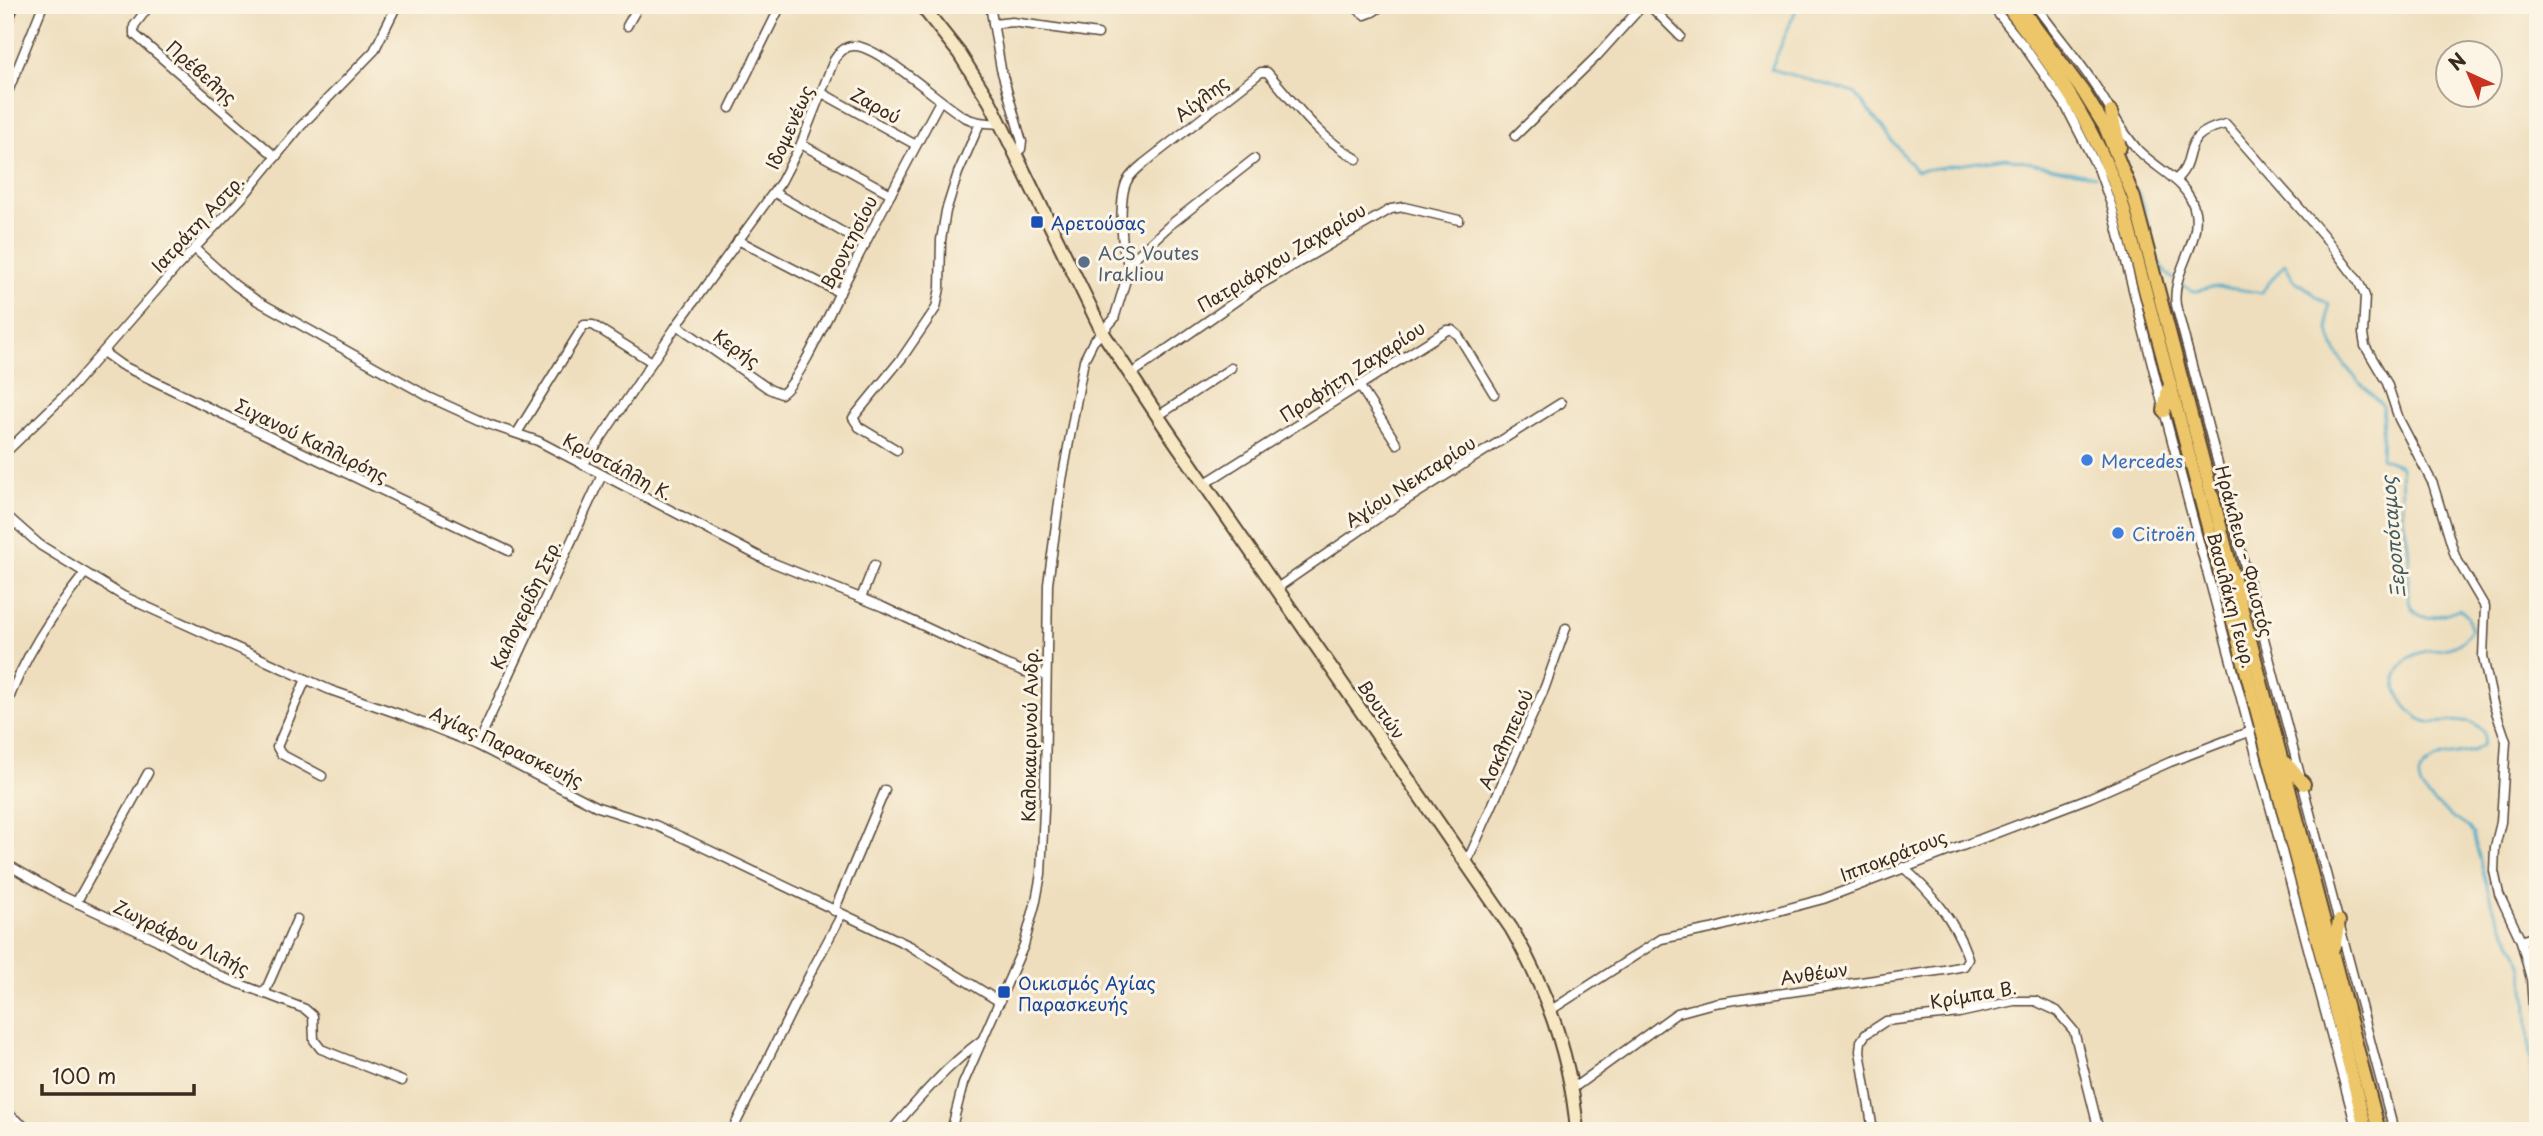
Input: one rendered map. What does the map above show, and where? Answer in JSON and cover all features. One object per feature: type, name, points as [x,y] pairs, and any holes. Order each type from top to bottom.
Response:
[{"type":"highway","points":[[5,20],[11,5]]},
{"type":"main road","name":"Βουτών","points":[[921,5],[971,70],[1001,124],[1103,332],[1204,484],[1467,862],[1522,948],[1551,1010],[1562,1043],[1572,1089],[1577,1131]]},
{"type":"main road","name":"Ηράκλειο - Φαιστός","points":[[1998,8],[2026,14],[2084,93],[2105,127],[2134,198],[2379,1131]]},
{"type":"main road","name":"Ηράκλειο - Φαιστός","points":[[2026,14],[2094,134],[2110,168],[2132,237],[2366,1131]]},
{"type":"main road","points":[[2111,112],[2134,198]]},
{"type":"main road","points":[[2164,411],[2168,378]]},
{"type":"main road","points":[[2283,759],[2304,784]]},
{"type":"main road","points":[[2334,954],[2339,921]]},
{"type":"street","points":[[5,99],[43,5]]},
{"type":"street","name":"Πρέβελης","points":[[150,5],[134,26],[134,34],[276,157]]},
{"type":"street","name":"Ιατράτη Αστρ.","points":[[5,453],[52,408],[241,200],[301,126],[374,51],[397,5]]},
{"type":"street","points":[[627,26],[639,5]]},
{"type":"street","points":[[730,108],[781,5]]},
{"type":"street","points":[[990,5],[1001,69],[1022,142],[1021,149],[1015,154]]},
{"type":"street","points":[[1352,5],[1365,15],[1383,5]]},
{"type":"street","points":[[1515,136],[1598,55],[1643,5]]},
{"type":"street","points":[[1649,5],[1681,36]]},
{"type":"street","name":"Βασιλάκη Γεωρ.","points":[[1998,8],[2064,103],[2099,171],[2122,241],[2164,411],[2357,1131]]},
{"type":"street","points":[[2026,49],[2022,33],[2026,14],[2049,23]]},
{"type":"street","name":"Βασιλάκη Γεωρ.","points":[[2026,14],[2049,23],[2140,151],[2189,195],[2196,218],[2193,235],[2179,270],[2175,300],[2394,1131]]},
{"type":"street","points":[[993,24],[1012,22],[1098,34]]},
{"type":"street","name":"Ιδομενέως","points":[[583,466],[677,325],[775,193],[801,144],[838,55],[849,46],[857,46],[891,64],[964,117],[1001,124]]},
{"type":"street","name":"Αίγλης","points":[[1129,265],[1122,231],[1124,197],[1129,179],[1143,164],[1261,72],[1268,72],[1313,127],[1328,141],[1357,159]]},
{"type":"street","name":"Ζαρού","points":[[822,93],[916,145]]},
{"type":"street","name":"Βροντησίου","points":[[781,394],[790,386],[940,101]]},
{"type":"street","points":[[897,450],[859,427],[853,418],[907,351],[936,308],[946,211],[958,173],[980,122]]},
{"type":"street","points":[[2175,180],[2183,174],[2193,142],[2204,131],[2226,124],[2324,236],[2349,267],[2365,296],[2365,346],[2387,383],[2399,419],[2433,484],[2455,556],[2485,607],[2483,657],[2493,703],[2506,741],[2501,821],[2495,847],[2494,871],[2499,894],[2521,941],[2531,979],[2538,1074]]},
{"type":"street","points":[[801,144],[891,194]]},
{"type":"street","points":[[1129,265],[1153,239],[1254,159]]},
{"type":"street","points":[[775,193],[865,245]]},
{"type":"street","name":"Πατριάρχου Ζαχαρίου","points":[[1130,374],[1249,292],[1391,209],[1404,206],[1458,220]]},
{"type":"street","points":[[738,240],[839,293]]},
{"type":"street","name":"Κρυστάλλη Κ.","points":[[195,249],[235,285],[296,324],[431,398],[488,424],[538,441],[754,555],[860,598],[999,662],[1025,672],[1046,675]]},
{"type":"street","name":"Καλοκαιρινού Ανδρ.","points":[[951,1131],[963,1084],[1024,945],[1041,874],[1048,583],[1068,441],[1084,360],[1089,348],[1114,319],[1129,265]]},
{"type":"street","points":[[517,433],[584,325],[593,325],[652,362]]},
{"type":"street","name":"Κερής","points":[[677,325],[769,389],[781,394]]},
{"type":"street","name":"Προφήτη Ζαχαρίου","points":[[1204,484],[1449,330],[1458,335],[1494,394]]},
{"type":"street","name":"Σιγανού Καλλιρόης","points":[[103,352],[121,365],[509,551]]},
{"type":"street","points":[[1158,416],[1231,368]]},
{"type":"street","points":[[1359,386],[1397,444]]},
{"type":"street","name":"Αγίου Νεκταρίου","points":[[1277,588],[1387,512],[1561,403]]},
{"type":"street","name":"Καλογερίδη Στρ.","points":[[477,746],[602,475]]},
{"type":"street","name":"Αγίας Παρασκευής","points":[[5,514],[40,545],[123,596],[306,679],[477,746],[598,807],[655,825],[910,946],[1000,1002]]},
{"type":"street","points":[[860,598],[874,565]]},
{"type":"street","points":[[5,710],[19,674],[41,634],[85,573]]},
{"type":"street","name":"Ασκληπειού","points":[[1467,862],[1545,687],[1566,628]]},
{"type":"street","points":[[306,679],[277,747],[281,754],[322,776]]},
{"type":"street","name":"Ιπποκράτους","points":[[1551,1010],[1661,939],[1711,929],[1823,899],[2091,797],[2170,762],[2251,731]]},
{"type":"street","points":[[76,903],[148,773]]},
{"type":"street","points":[[732,1131],[838,913],[885,790]]},
{"type":"street","name":"Ζωγράφου Λιλής","points":[[5,863],[76,903],[155,939],[222,977],[308,1011],[314,1020],[314,1040],[324,1051],[402,1081]]},
{"type":"street","name":"Ανθέων","points":[[1572,1089],[1684,1010],[1714,1003],[1964,966],[1968,955],[1948,916],[1926,887],[1903,867]]},
{"type":"street","points":[[264,994],[297,919]]},
{"type":"street","points":[[2521,941],[2538,935]]},
{"type":"street","name":"Κρίμπα Β.","points":[[1873,1131],[1860,1051],[1861,1041],[1869,1030],[1886,1021],[1959,1013],[2020,1000],[2035,1001],[2053,1009],[2071,1027],[2077,1040],[2099,1131]]},
{"type":"street","points":[[891,1131],[957,1059],[985,1038]]},
{"type":"street","points":[[8,1115],[16,1131]]},
{"type":"street","points":[[8,1115],[31,1131]]},
{"type":"waterway","name":"Ξεροπόταμος","points":[[1798,5],[1771,69],[1855,93],[1916,171],[2006,158],[2095,176]]},
{"type":"waterway","name":"Ξεροπόταμος","points":[[2136,189],[2144,204],[2151,239]]},
{"type":"waterway","name":"Ξεροπόταμος","points":[[2155,255],[2165,272],[2174,280]]},
{"type":"waterway","name":"Ξεροπόταμος","points":[[2180,284],[2196,291],[2216,287],[2261,293],[2285,263],[2293,279],[2329,305],[2330,336],[2335,349],[2342,362],[2383,406],[2381,458],[2401,466],[2411,606],[2424,617],[2460,609],[2468,617],[2471,629],[2457,645],[2414,655],[2400,669],[2396,685],[2404,704],[2420,719],[2433,723],[2465,721],[2479,727],[2484,734],[2483,744],[2479,748],[2442,757],[2426,765],[2419,774],[2420,784],[2436,804],[2469,828],[2473,834],[2492,905],[2517,952],[2526,996],[2533,1101],[2538,1114]]},
{"type":"place","name":"Αρετούσας","points":[[1037,222]]},
{"type":"place","name":"ACS Voutes Irakliou","points":[[1084,262]]},
{"type":"place","name":"Mercedes","points":[[2087,460]]},
{"type":"place","name":"Citroën","points":[[2118,533]]},
{"type":"place","name":"Οικισμός Αγίας Παρασκευής","points":[[1004,992]]}]
